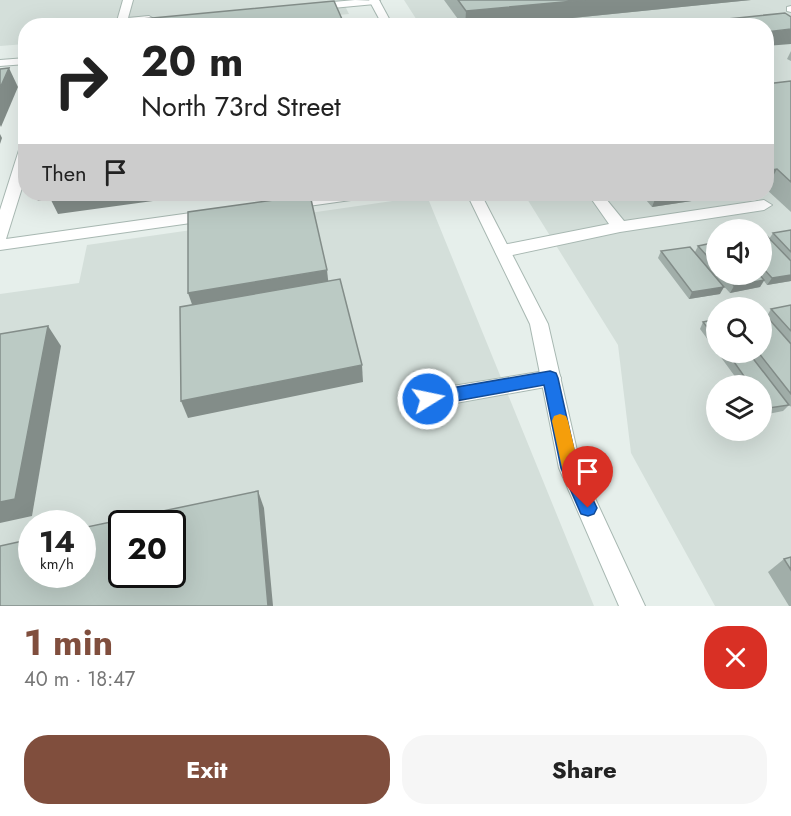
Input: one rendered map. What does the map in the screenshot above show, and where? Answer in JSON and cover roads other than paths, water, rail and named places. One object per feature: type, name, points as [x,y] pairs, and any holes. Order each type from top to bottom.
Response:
[{"type":"street","points":[[123,18],[128,0]]},
{"type":"street","points":[[296,9],[375,1],[384,18]]},
{"type":"street","points":[[0,63],[18,62]]},
{"type":"street","points":[[0,235],[18,176]]},
{"type":"street","points":[[276,206],[310,201]]},
{"type":"street","points":[[478,201],[539,324],[570,468],[632,606]]},
{"type":"street","points":[[600,201],[620,227]]},
{"type":"street","points":[[503,251],[620,227],[764,205]]},
{"type":"street","points":[[0,245],[229,212]]},
{"type":"street","points":[[428,399],[550,378]]}]
